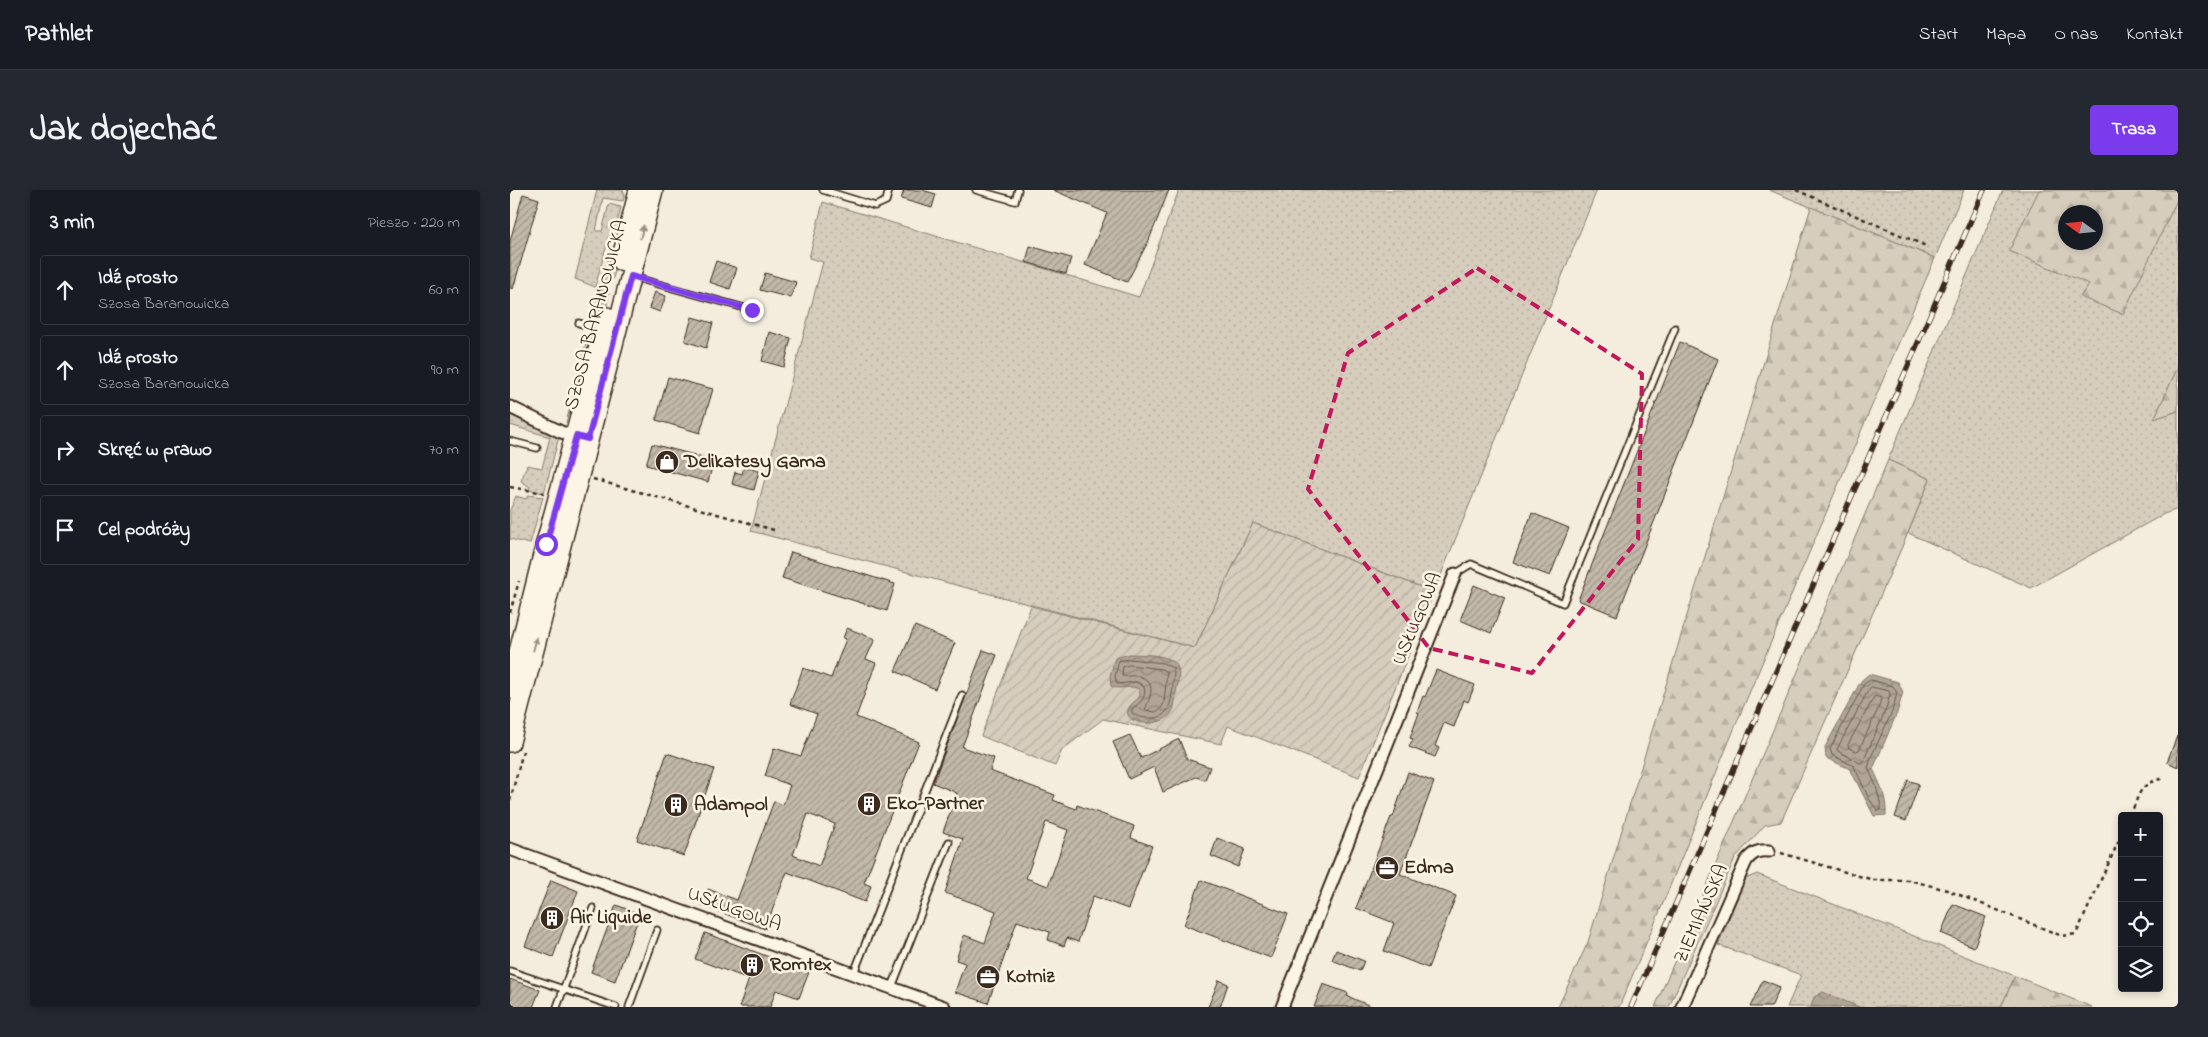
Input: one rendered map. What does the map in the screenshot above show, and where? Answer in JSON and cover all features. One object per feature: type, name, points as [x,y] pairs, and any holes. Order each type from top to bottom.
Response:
[{"type":"main road","name":"SZOSA BARANOWICKA","points":[[510,742],[522,668],[624,274],[639,190]]},
{"type":"main road","name":"SZOSA BARANOWICKA","points":[[624,274],[653,190]]},
{"type":"main road","name":"SZOSA BARANOWICKA","points":[[510,688],[522,668],[552,579],[579,476],[582,438]]},
{"type":"main road","points":[[552,579],[551,562],[582,438]]},
{"type":"street","points":[[510,407],[561,432],[582,438]]},
{"type":"street","name":"USŁUGOWA","points":[[1282,1007],[1455,574]]},
{"type":"street","name":"USŁUGOWA","points":[[510,849],[944,1007]]},
{"type":"street","name":"ZIEMIAŃSKA","points":[[1682,1007],[1746,861],[1759,850],[1770,851]]},
{"type":"lane","points":[[824,190],[874,206],[886,201],[889,190]]},
{"type":"lane","points":[[976,190],[1015,201],[1018,190]]},
{"type":"lane","points":[[624,274],[752,310]]},
{"type":"lane","points":[[578,323],[609,332]]},
{"type":"lane","name":"USŁUGOWA","points":[[1455,574],[1471,564],[1562,603],[1675,328]]},
{"type":"lane","points":[[510,440],[537,448]]},
{"type":"lane","points":[[854,973],[962,695]]},
{"type":"lane","points":[[892,987],[949,842]]},
{"type":"lane","points":[[557,1007],[593,908]]},
{"type":"lane","points":[[629,1007],[658,930]]},
{"type":"lane","points":[[510,971],[616,1007]]},
{"type":"path","points":[[1796,190],[1926,246]]},
{"type":"path","points":[[579,476],[774,530]]},
{"type":"path","points":[[510,487],[544,493]]},
{"type":"path","points":[[2132,812],[2144,786],[2152,781],[2164,778]]},
{"type":"path","points":[[1770,851],[1874,880],[1909,880],[1947,890],[2062,936],[2076,934],[2118,843]]},
{"type":"highlighted area","points":[[1477,268],[1642,374],[1638,539],[1532,673],[1429,648],[1308,489],[1348,353]]},
{"type":"green space","points":[[597,190],[623,190],[625,194],[623,201],[603,198],[596,231],[602,231],[609,204],[621,207],[613,240],[608,241],[595,287],[575,279]]},
{"type":"green space","points":[[1179,190],[1597,190],[1434,592],[1253,523],[1195,648],[751,531],[823,262],[809,258],[823,202],[1139,297]]},
{"type":"green space","points":[[1769,190],[1964,190],[1935,258]]},
{"type":"green space","points":[[2003,190],[2178,190],[2178,367],[2155,418],[2178,411],[2178,509],[2164,514],[2031,588],[1908,533],[1930,479],[1888,460]]},
{"type":"green space","points":[[2039,190],[2178,190],[2178,198],[2123,314],[2080,297],[2089,284],[2009,251]]},
{"type":"green space","points":[[1811,207],[1935,258],[1739,717],[1619,1007],[1558,1007],[1588,942]]},
{"type":"green space","points":[[609,256],[615,257],[617,263],[613,279],[608,281],[603,279]]},
{"type":"green space","points":[[601,287],[606,288],[609,294],[607,307],[602,319],[595,324],[592,322]]},
{"type":"green space","points":[[589,331],[596,335],[577,417],[566,423]]},
{"type":"green space","points":[[2178,367],[2178,411],[2154,419]]},
{"type":"green space","points":[[510,415],[559,437],[544,493],[528,490],[530,487],[521,481],[527,465],[542,468],[550,437],[510,425]]},
{"type":"green space","points":[[1888,460],[1930,479],[1908,533],[1781,822],[1765,825],[1735,858],[1669,1007],[1655,1007]]},
{"type":"green space","points":[[528,495],[543,497],[530,544],[510,539],[510,510],[516,496],[526,499]]},
{"type":"green space","points":[[1253,523],[1434,592],[1359,777],[1228,726],[1221,744],[1103,719],[1062,750],[1055,766],[981,736],[1031,606],[1195,648]]},
{"type":"green space","points":[[1757,874],[2015,976],[2001,1007],[1787,1007],[1801,975],[1718,945],[1745,879]]},
{"type":"green space","points":[[2015,976],[2092,1007],[2001,1007]]},
{"type":"water","points":[[1130,654],[1162,657],[1174,662],[1177,666],[1179,676],[1174,705],[1172,712],[1166,718],[1157,722],[1147,723],[1131,719],[1128,713],[1130,706],[1139,698],[1139,689],[1111,686],[1110,676],[1115,658]]},
{"type":"water","points":[[1869,674],[1898,682],[1903,692],[1897,713],[1873,769],[1882,791],[1886,809],[1886,815],[1874,816],[1850,769],[1826,758],[1825,747],[1861,681]]},
{"type":"water","points":[[1823,992],[1859,1007],[1811,1007],[1814,997]]},
{"type":"building","points":[[904,190],[922,190],[936,194],[932,208],[901,199]]},
{"type":"building","points":[[1053,190],[1169,190],[1149,240],[1127,282],[1085,265],[1107,213]]},
{"type":"building","points":[[523,194],[539,199],[513,289],[510,288],[510,241]]},
{"type":"building","points":[[1030,246],[1071,258],[1066,274],[1026,262]]},
{"type":"building","points":[[716,261],[737,268],[730,289],[709,282]]},
{"type":"building","points":[[765,273],[796,282],[791,298],[760,290]]},
{"type":"building","points":[[655,292],[666,296],[660,312],[649,308]]},
{"type":"building","points":[[692,317],[713,323],[706,348],[685,341]]},
{"type":"building","points":[[769,332],[791,338],[784,367],[762,361]]},
{"type":"building","points":[[1680,342],[1718,359],[1617,616],[1578,600]]},
{"type":"building","points":[[668,377],[713,389],[700,433],[656,420]]},
{"type":"building","points":[[652,444],[714,460],[708,482],[646,465]]},
{"type":"building","points":[[744,467],[759,471],[754,490],[732,484],[735,472],[742,474]]},
{"type":"building","points":[[1532,513],[1569,528],[1550,576],[1513,562]]},
{"type":"building","points":[[791,552],[895,584],[887,611],[782,578]]},
{"type":"building","points":[[1474,585],[1505,598],[1491,633],[1460,620]]},
{"type":"building","points":[[915,626],[955,643],[935,689],[895,671]]},
{"type":"building","points":[[847,628],[875,639],[866,659],[876,663],[856,717],[919,742],[864,883],[871,886],[865,902],[787,872],[765,929],[702,905],[708,889],[737,900],[774,801],[783,805],[790,785],[765,776],[774,748],[801,756],[817,714],[790,704],[803,668],[831,678],[846,639],[843,638]],"holes":[[[808,814],[835,824],[819,866],[793,855]]]},
{"type":"building","points":[[983,650],[997,655],[962,747],[994,758],[990,771],[1055,795],[1053,800],[1076,809],[1077,805],[1134,826],[1131,838],[1152,846],[1128,909],[1093,896],[1078,942],[1067,938],[1064,946],[1048,940],[1050,932],[1017,921],[988,1003],[955,992],[965,963],[956,960],[964,935],[985,943],[996,911],[945,893],[963,839],[943,832],[957,793],[933,783]],"holes":[[[1046,822],[1068,830],[1048,886],[1026,878]]]},
{"type":"building","points":[[1436,670],[1475,685],[1468,702],[1464,700],[1454,727],[1444,723],[1435,746],[1439,748],[1435,757],[1409,747],[1413,739],[1410,738],[1419,713],[1417,712]]},
{"type":"building","points":[[1130,735],[1141,758],[1179,739],[1187,759],[1210,767],[1205,780],[1196,777],[1163,792],[1154,767],[1129,779],[1113,742]]},
{"type":"building","points":[[2178,736],[2178,767],[2167,762]]},
{"type":"building","name":"Adampol","points":[[667,753],[714,769],[684,856],[637,840]]},
{"type":"building","points":[[1408,772],[1434,782],[1400,874],[1456,896],[1428,968],[1384,951],[1394,923],[1356,908],[1391,817],[1393,817]]},
{"type":"building","points":[[1908,780],[1919,784],[1906,821],[1895,817]]},
{"type":"building","points":[[1217,838],[1245,849],[1238,867],[1211,856]]},
{"type":"building","name":"Air Liquide","points":[[551,880],[578,891],[553,957],[525,946]]},
{"type":"building","points":[[1201,880],[1288,914],[1271,958],[1184,925]]},
{"type":"building","points":[[1953,904],[1986,917],[1974,947],[1941,933]]},
{"type":"building","points":[[616,905],[640,914],[615,981],[591,972]]},
{"type":"building","name":"Romtex","points":[[705,933],[809,972],[799,998],[776,990],[770,1007],[739,1007],[749,979],[695,959]]},
{"type":"building","points":[[1336,950],[1364,961],[1360,971],[1332,960]]},
{"type":"building","points":[[510,979],[540,990],[533,1007],[510,1007]]},
{"type":"building","points":[[1219,980],[1228,984],[1220,1007],[1208,1007]]},
{"type":"building","points":[[1763,980],[1780,987],[1771,1007],[1750,1007]]},
{"type":"building","points":[[1323,984],[1348,993],[1347,996],[1373,1007],[1314,1007]]},
{"type":"waterway","points":[[608,275],[613,262]]},
{"type":"waterway","points":[[597,315],[604,292]]},
{"type":"waterway","points":[[589,347],[592,334]]},
{"type":"railway","points":[[1631,1007],[1984,190]]},
{"type":"place","name":"Delikatesy Gama","points":[[667,462]]},
{"type":"place","name":"Eko-Partner","points":[[869,804]]},
{"type":"place","name":"Adampol","points":[[676,805]]},
{"type":"place","name":"Edma","points":[[1387,868]]},
{"type":"place","name":"Air Liquide","points":[[552,918]]},
{"type":"place","name":"Romtex","points":[[752,965]]},
{"type":"place","name":"Kotniz","points":[[988,977]]},
{"type":"route","points":[[546,544],[576,436],[588,439],[631,276],[752,310]]}]
